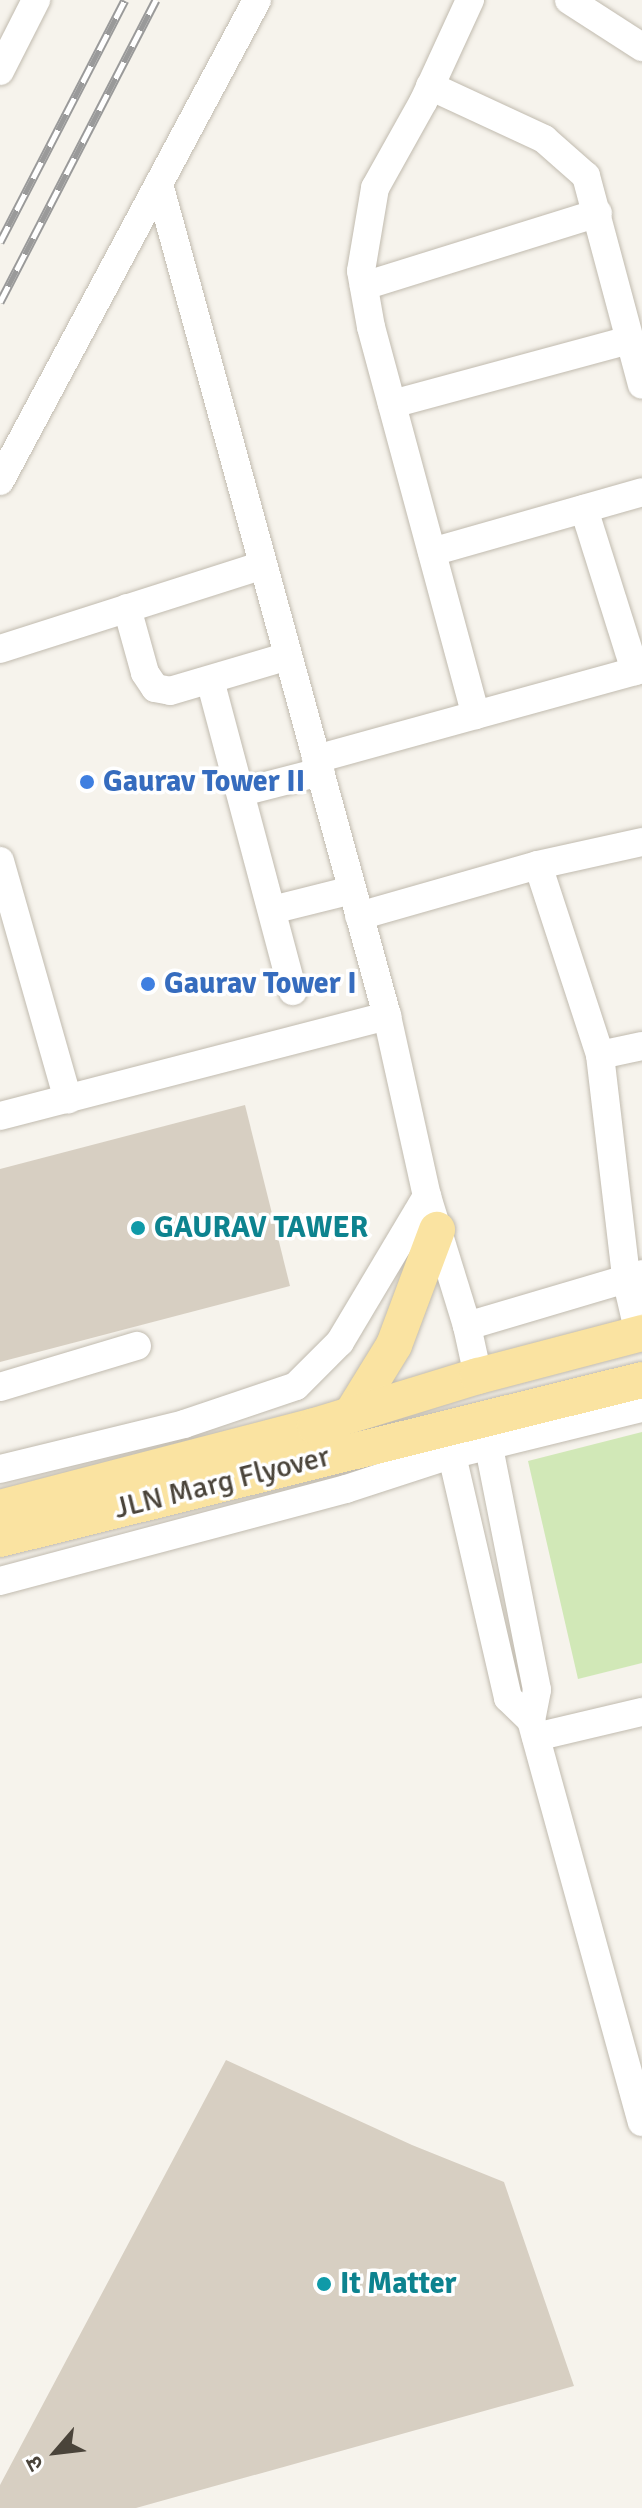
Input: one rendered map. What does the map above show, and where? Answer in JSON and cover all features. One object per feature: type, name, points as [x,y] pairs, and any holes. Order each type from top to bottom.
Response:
[{"type":"main road","points":[[351,1415],[394,1345],[437,1230]]},
{"type":"main road","name":"JLN Marg Flyover","points":[[0,1508],[315,1426],[478,1376],[640,1334]]},
{"type":"main road","name":"JLN Marg Flyover","points":[[0,1539],[404,1437],[447,1441],[486,1432],[642,1380]]},
{"type":"street","points":[[0,71],[36,0]]},
{"type":"street","points":[[0,481],[257,0]]},
{"type":"street","points":[[470,0],[430,86],[375,188],[364,238],[361,271],[392,404],[476,715]]},
{"type":"street","points":[[569,0],[642,47]]},
{"type":"street","points":[[430,86],[544,139],[586,176],[642,385]]},
{"type":"street","points":[[159,184],[387,1016],[427,1196],[467,1326],[478,1376]]},
{"type":"street","points":[[364,286],[598,213]]},
{"type":"street","points":[[392,404],[630,340]]},
{"type":"street","points":[[432,552],[642,492]]},
{"type":"street","points":[[242,792],[476,715],[638,670],[584,509]]},
{"type":"street","points":[[0,649],[263,565]]},
{"type":"street","points":[[127,608],[145,673],[155,688],[170,691],[288,656]]},
{"type":"street","points":[[210,680],[293,991]]},
{"type":"street","points":[[272,910],[356,903],[642,842]]},
{"type":"street","points":[[0,861],[68,1099]]},
{"type":"street","points":[[538,865],[600,1055],[640,1334]]},
{"type":"street","points":[[0,1116],[387,1016]]},
{"type":"street","points":[[600,1055],[642,1046]]},
{"type":"street","points":[[0,1469],[184,1424],[296,1386],[340,1342],[427,1196]]},
{"type":"street","points":[[467,1326],[634,1276]]},
{"type":"street","points":[[0,1387],[137,1346]]},
{"type":"street","points":[[642,1408],[486,1432],[537,1690],[534,1729],[642,2122]]},
{"type":"street","points":[[0,1581],[346,1489],[447,1441],[508,1698],[534,1729]]},
{"type":"street","points":[[534,1729],[642,1712]]},
{"type":"green space","points":[[642,1432],[642,1663],[578,1679],[528,1461]]},
{"type":"building","name":"GAURAV TAWER","points":[[245,1105],[290,1286],[0,1362],[0,1169]]},
{"type":"building","name":"It Matter","points":[[226,2060],[412,2145],[504,2182],[574,2386],[136,2508],[0,2508],[0,2485]]},
{"type":"railway","points":[[0,242],[125,0]]},
{"type":"railway","points":[[0,302],[156,0]]},
{"type":"place","name":"Gaurav Tower II","points":[[87,782]]},
{"type":"place","name":"Gaurav Tower I","points":[[148,984]]},
{"type":"place","name":"GAURAV TAWER","points":[[138,1228]]},
{"type":"place","name":"It Matter","points":[[324,2284]]}]
